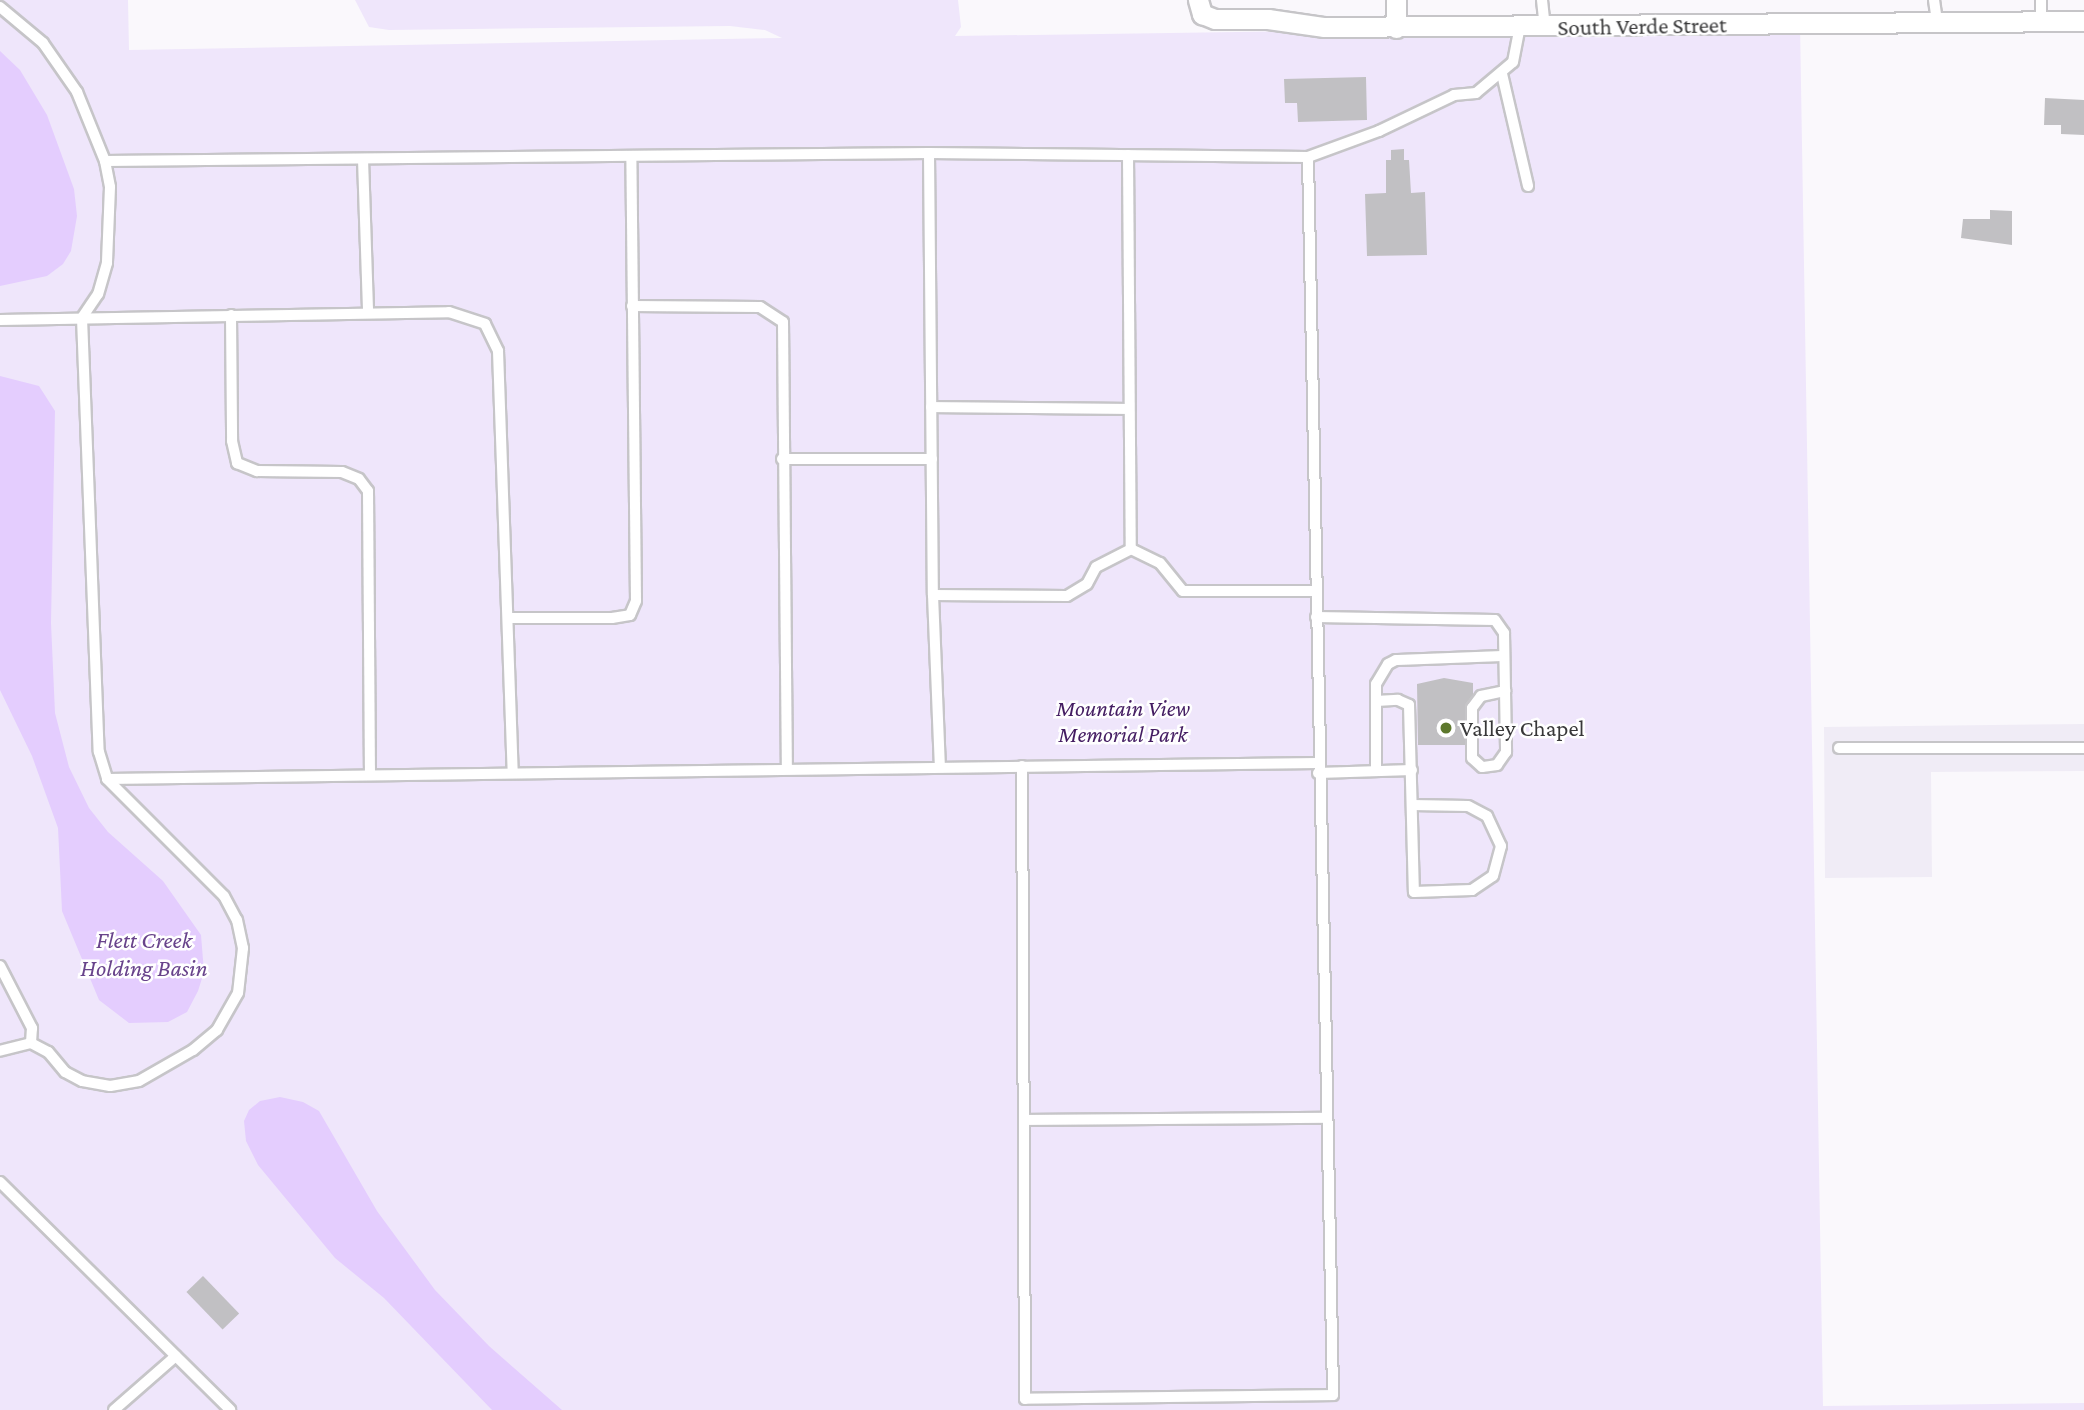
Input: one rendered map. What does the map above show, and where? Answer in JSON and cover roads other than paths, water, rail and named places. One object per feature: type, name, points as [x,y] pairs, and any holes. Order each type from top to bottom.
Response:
[{"type":"street","points":[[1396,0],[1396,28]]},
{"type":"street","name":"South Verde Street","points":[[1200,7],[1215,19],[1396,28],[2084,20]]},
{"type":"lane","points":[[1542,0],[1545,27]]},
{"type":"lane","points":[[1934,0],[1937,22]]},
{"type":"lane","points":[[2041,0],[2041,21]]},
{"type":"lane","points":[[0,7],[43,43],[77,92],[105,161],[112,209],[107,263],[98,294],[82,318],[96,720],[107,779],[224,896],[237,920],[243,948],[237,993],[207,1040],[152,1076],[130,1084],[99,1085],[74,1077],[48,1052],[31,1042],[0,1051]]},
{"type":"lane","points":[[105,161],[929,153],[1307,157],[1379,131],[1454,95],[1476,93],[1502,74],[1519,48],[1520,27]]},
{"type":"lane","points":[[1502,74],[1528,186]]},
{"type":"lane","points":[[929,153],[933,595],[940,767]]},
{"type":"lane","points":[[1128,155],[1130,550]]},
{"type":"lane","points":[[508,618],[612,618],[630,615],[633,608],[631,156]]},
{"type":"lane","points":[[1021,766],[1026,1399],[1333,1395],[1307,157]]},
{"type":"lane","points":[[363,159],[368,313]]},
{"type":"lane","points":[[632,306],[760,307],[775,313],[783,322],[782,459],[787,768]]},
{"type":"lane","points":[[0,320],[368,313],[464,315],[485,324],[496,342],[513,771]]},
{"type":"lane","points":[[231,315],[232,441],[237,463],[257,471],[342,472],[359,479],[368,491],[370,774]]},
{"type":"lane","points":[[931,408],[1128,409]]},
{"type":"lane","points":[[782,459],[932,459]]},
{"type":"lane","points":[[933,595],[1067,596],[1087,584],[1096,567],[1130,550],[1160,563],[1183,591],[1315,591]]},
{"type":"lane","points":[[1315,617],[1488,617],[1501,625],[1504,656],[1505,691],[1506,752],[1497,765],[1482,767],[1472,758],[1472,708],[1481,696],[1505,691]]},
{"type":"lane","points":[[1376,771],[1376,701],[1381,673],[1396,660],[1504,656]]},
{"type":"lane","points":[[1376,701],[1398,700],[1409,705],[1414,892],[1472,890],[1493,876],[1500,846],[1487,816],[1468,806],[1412,805]]},
{"type":"lane","points":[[1839,748],[2084,748]]},
{"type":"lane","points":[[107,779],[513,771],[1021,766],[1412,771]]},
{"type":"lane","points":[[0,967],[32,1028],[31,1042]]},
{"type":"lane","points":[[1024,1120],[1326,1118]]},
{"type":"lane","points":[[0,1182],[230,1410]]},
{"type":"lane","points":[[114,1410],[176,1356]]},
{"type":"water","points":[[0,51],[20,70],[47,115],[74,189],[77,216],[71,251],[63,264],[47,276],[0,286]]},
{"type":"water","name":"Flett Creek Holding Basin","points":[[0,376],[39,386],[55,411],[51,623],[55,713],[69,767],[89,808],[108,832],[163,881],[201,935],[204,972],[198,991],[187,1012],[168,1022],[129,1023],[99,1000],[62,911],[58,828],[32,756],[0,690]]},
{"type":"water","points":[[280,1097],[303,1102],[319,1111],[377,1211],[435,1290],[489,1346],[562,1410],[492,1410],[384,1298],[335,1258],[258,1165],[246,1141],[244,1121],[249,1110],[260,1101]]},
{"type":"place","name":"Valley Chapel","points":[[1446,728]]},
{"type":"park label","name":"Mountain View Memorial Park","points":[[1123,721]]}]
